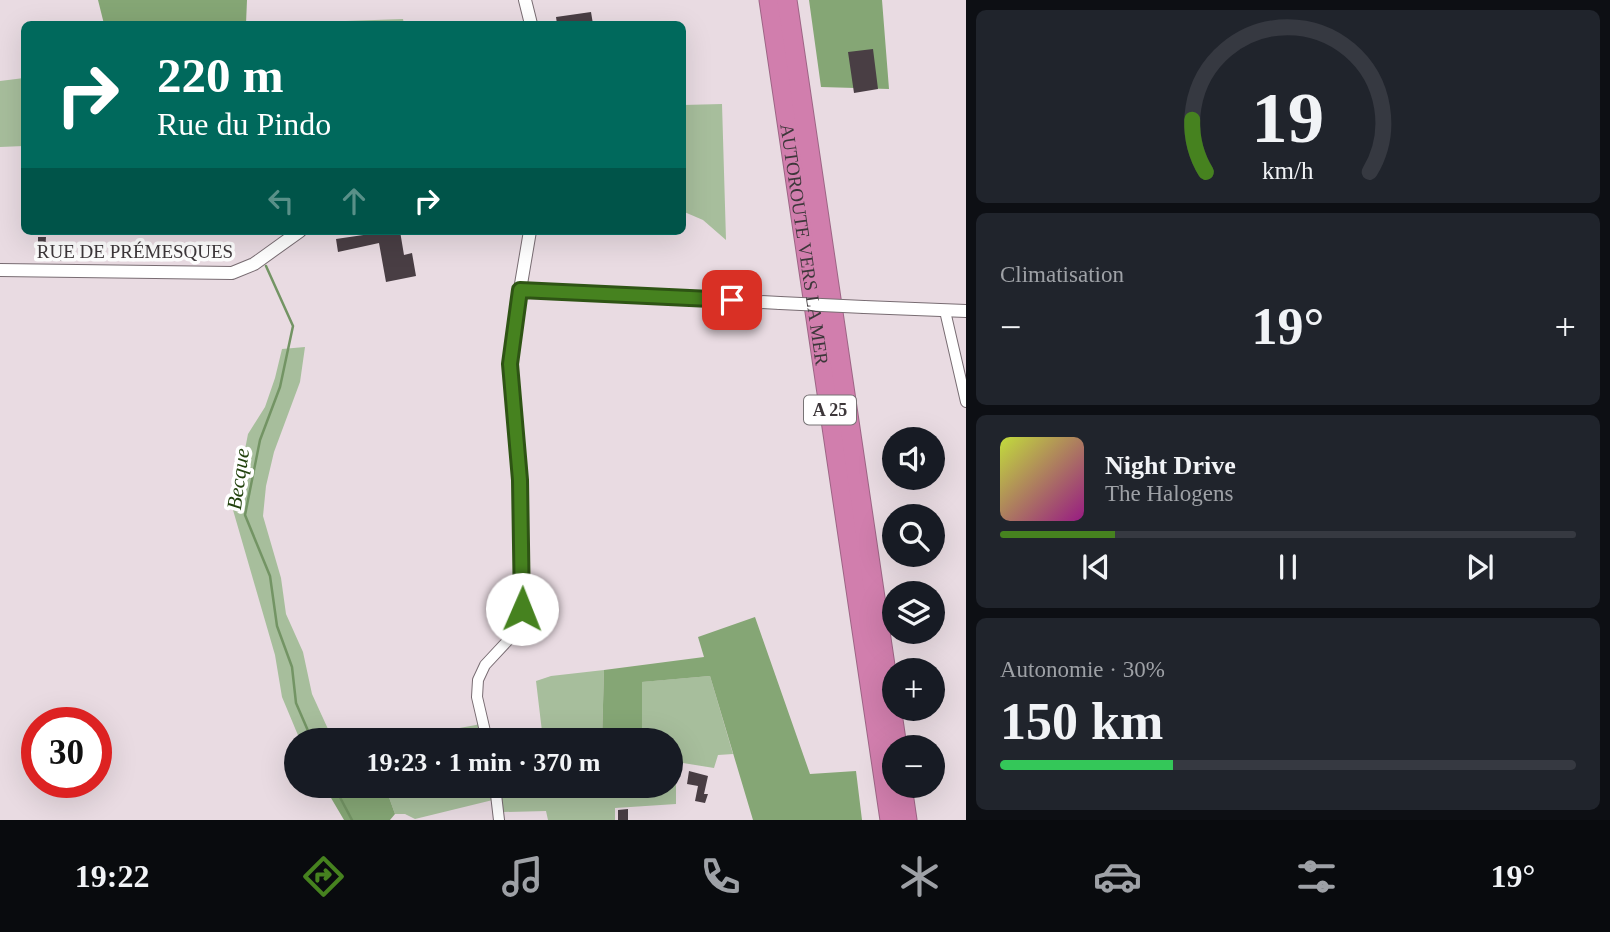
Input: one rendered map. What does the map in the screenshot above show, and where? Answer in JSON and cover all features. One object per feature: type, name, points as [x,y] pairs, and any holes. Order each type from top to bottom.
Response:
[{"type":"highway","name":"AUTOROUTE VERS LA MER","points":[[769,0],[890,820]]},
{"type":"highway","name":"A 25","points":[[787,0],[895,735]]},
{"type":"highway","points":[[904,798],[907,820]]},
{"type":"street","points":[[525,0],[530,21]]},
{"type":"street","name":"RUE DE PRÉMESQUES","points":[[0,270],[232,273],[249,267],[294,235]]},
{"type":"street","points":[[484,728],[478,702],[478,680],[488,661],[512,636],[522,609],[520,480],[510,364],[529,235]]},
{"type":"street","points":[[520,290],[966,311]]},
{"type":"street","points":[[946,311],[966,402]]},
{"type":"street","points":[[496,798],[499,820]]},
{"type":"green space","points":[[98,0],[247,0],[246,21],[103,21]]},
{"type":"green space","points":[[809,0],[882,0],[889,89],[821,87]]},
{"type":"green space","points":[[403,19],[403,21],[346,21]]},
{"type":"green space","points":[[21,78],[21,146],[0,147],[0,81]]},
{"type":"green space","points":[[722,104],[726,240],[703,220],[686,213],[686,105]]},
{"type":"green space","points":[[305,347],[300,382],[274,452],[266,486],[263,516],[281,578],[286,614],[303,652],[312,694],[328,728],[295,728],[282,697],[275,655],[233,510],[248,434],[265,407],[282,349]]},
{"type":"green space","points":[[755,617],[810,774],[856,771],[862,820],[753,820],[710,676],[642,682],[642,728],[602,728],[604,670],[704,657],[698,637]]},
{"type":"green space","points":[[604,670],[602,728],[542,728],[536,681],[551,676]]},
{"type":"green space","points":[[710,676],[733,754],[718,755],[714,768],[683,763],[683,728],[642,728],[641,682]]},
{"type":"green space","points":[[488,720],[490,728],[459,728]]},
{"type":"green space","points":[[331,798],[389,798],[395,814],[390,820],[344,820]]},
{"type":"green space","points":[[389,798],[501,798],[415,819],[405,814],[395,814]]},
{"type":"green space","points":[[501,798],[676,798],[676,804],[615,808],[615,820],[548,820],[546,811],[503,812]]},
{"type":"building","points":[[591,12],[592,21],[557,21],[556,17]]},
{"type":"building","points":[[873,49],[878,89],[854,93],[848,52]]},
{"type":"building","points":[[363,235],[401,235],[404,255],[412,253],[416,276],[386,282],[379,243],[338,252],[336,239]]},
{"type":"building","points":[[38,237],[46,237],[45,252],[68,252],[68,261],[38,260]]},
{"type":"building","points":[[689,771],[708,776],[705,803],[695,801],[698,786],[687,784]]},
{"type":"building","points":[[628,809],[628,820],[618,820],[618,810]]},
{"type":"waterway","name":"Becque","points":[[266,266],[293,326],[280,387],[260,440],[245,515],[270,576],[277,626],[292,667],[296,703],[307,728]]},
{"type":"waterway","name":"Becque","points":[[340,798],[352,820]]},
{"type":"route","points":[[522,609],[520,480],[510,364],[520,290],[732,300]]}]
